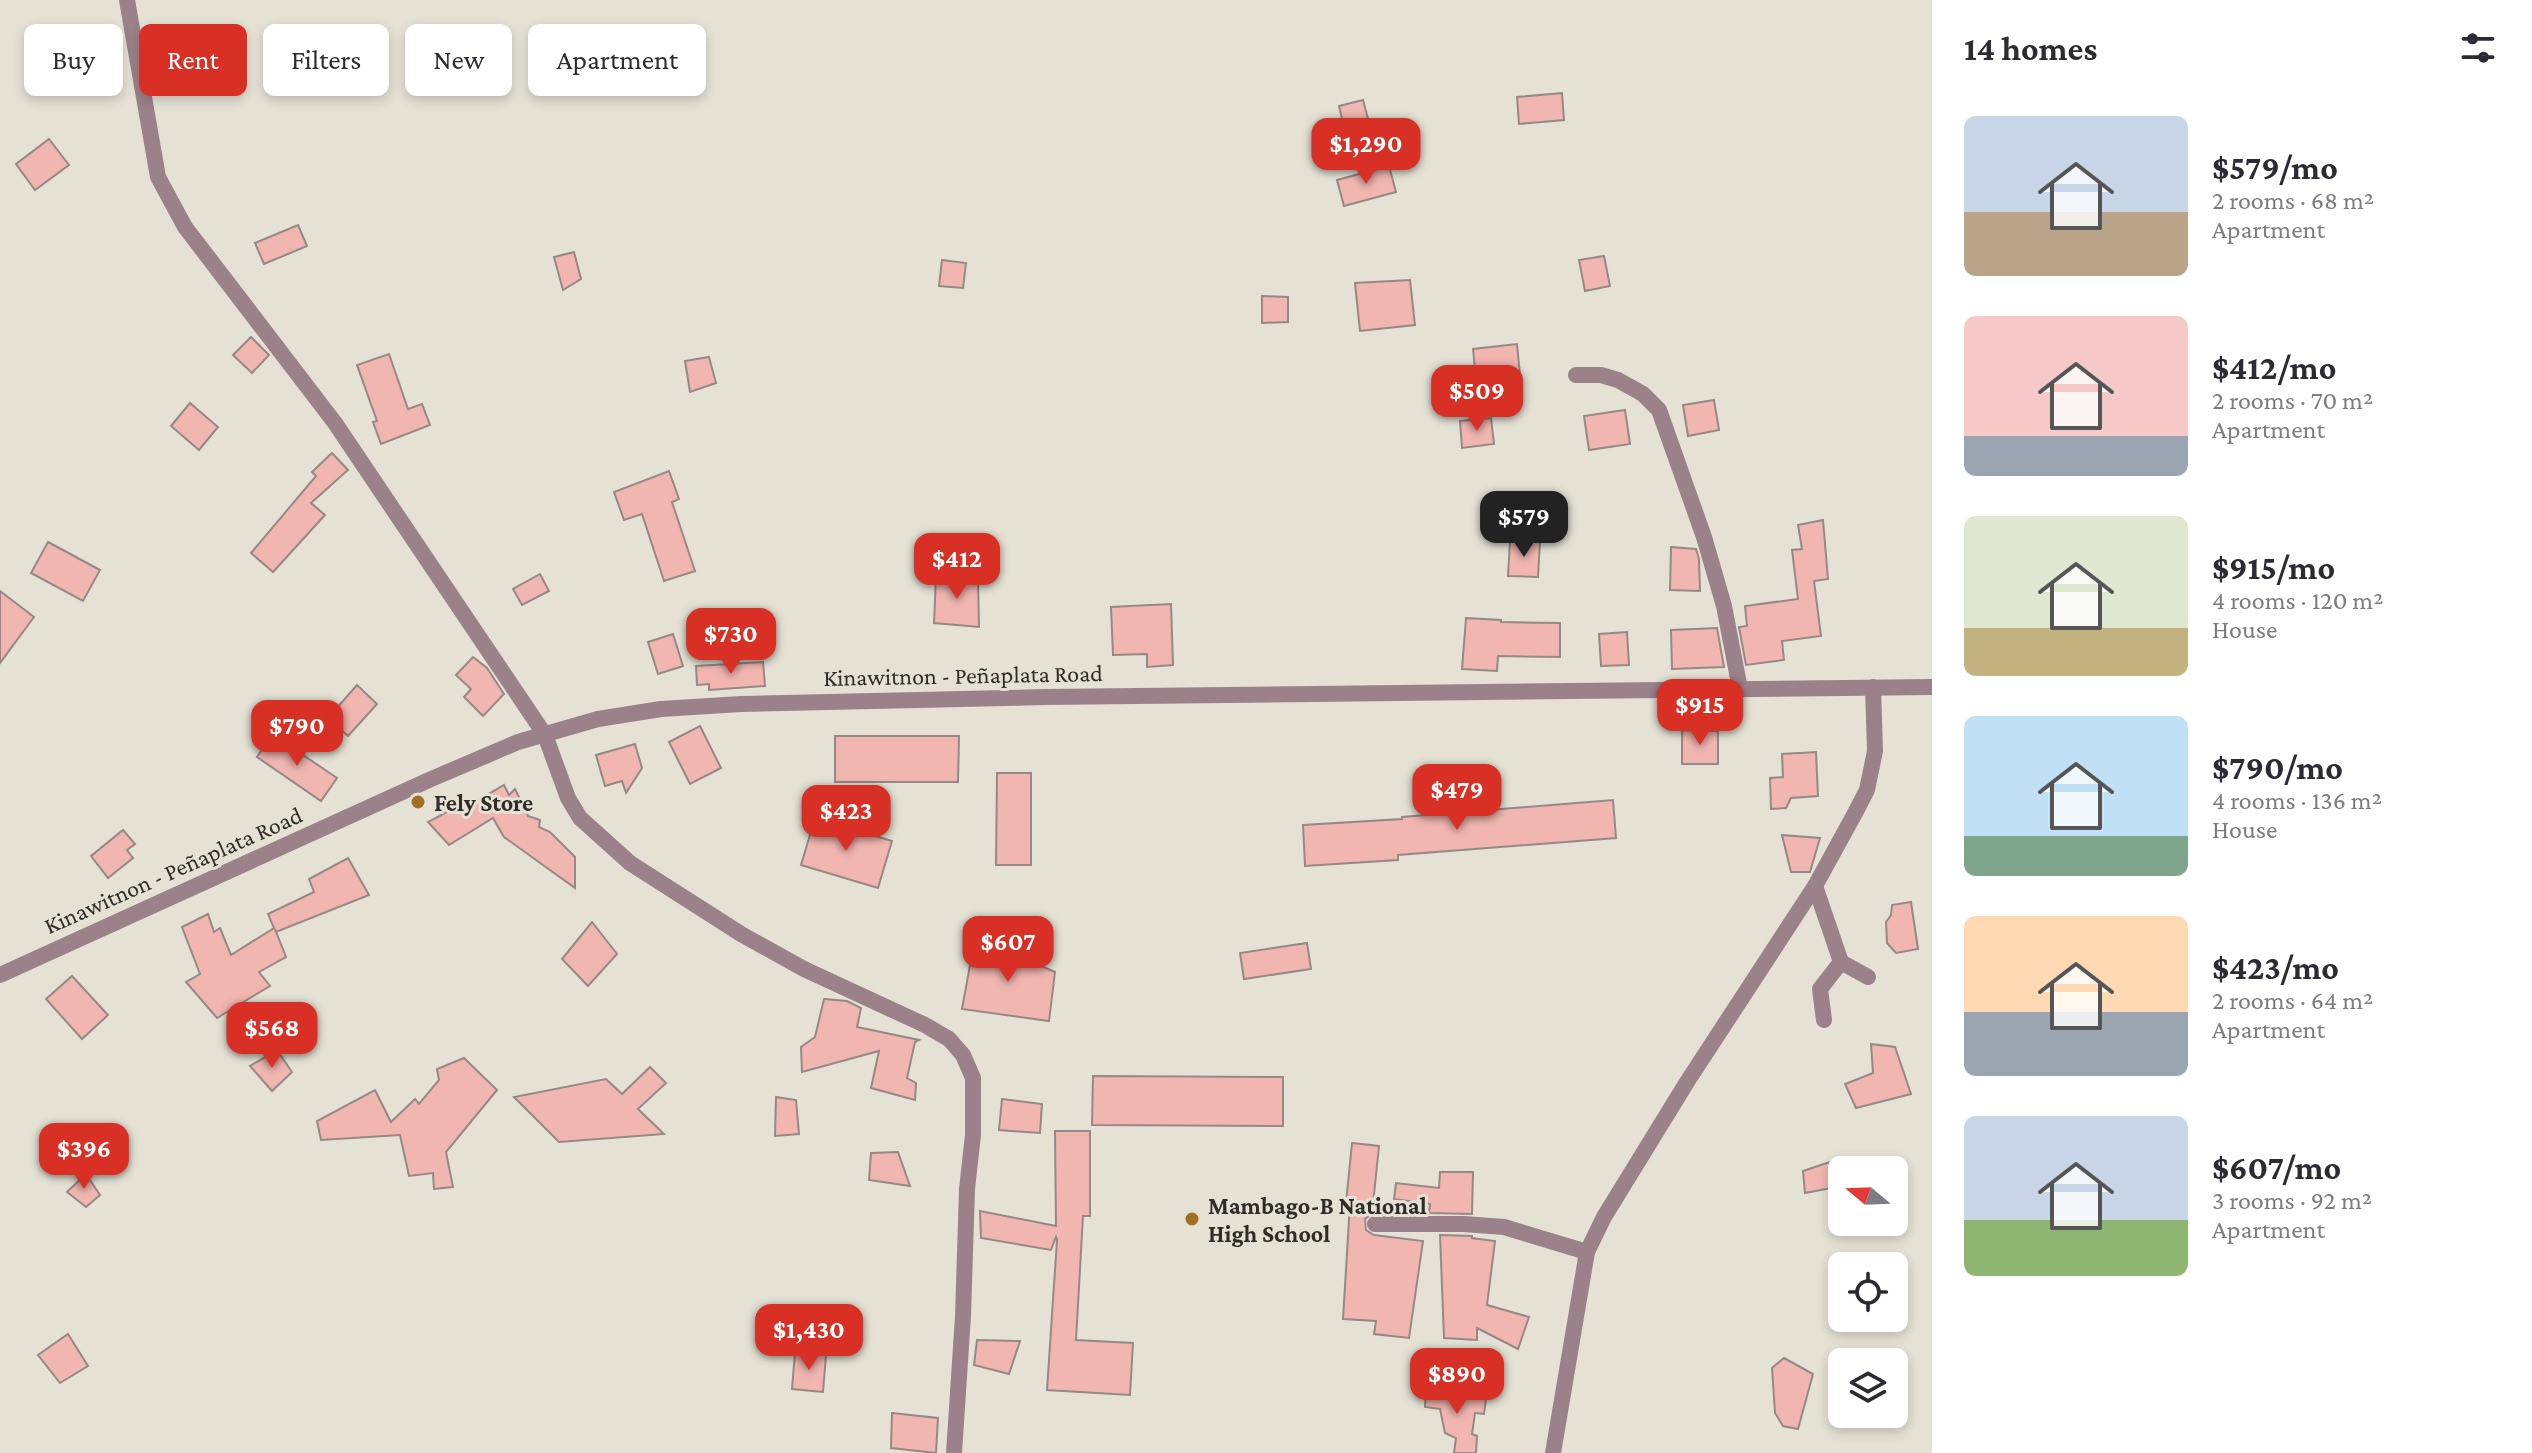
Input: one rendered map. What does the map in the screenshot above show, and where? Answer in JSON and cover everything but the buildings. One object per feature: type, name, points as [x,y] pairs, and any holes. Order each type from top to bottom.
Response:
[{"type":"street","points":[[127,0],[158,177],[185,227],[335,423],[545,735],[568,798],[580,818],[630,863],[741,934],[804,969],[925,1025],[949,1039],[963,1055],[973,1078],[973,1135],[967,1189],[954,1453]]},
{"type":"street","points":[[1576,375],[1601,375],[1618,380],[1643,394],[1659,410],[1724,606],[1740,689]]},
{"type":"street","points":[[1553,1453],[1587,1252],[1604,1217],[1687,1082],[1815,886],[1867,790],[1875,751],[1873,687]]},
{"type":"street","name":"Kinawitnon - Peñaplata Road","points":[[0,975],[518,742],[598,719],[661,709],[741,704],[1046,697],[1932,687]]},
{"type":"street","points":[[1815,886],[1841,962],[1868,977]]},
{"type":"street","points":[[1824,1020],[1820,989],[1841,962]]},
{"type":"street","points":[[1375,1224],[1504,1227],[1587,1252]]},
{"type":"place","name":"Fely Store","points":[[418,802]]},
{"type":"place","name":"Mambago-B National High School","points":[[1192,1219]]}]
